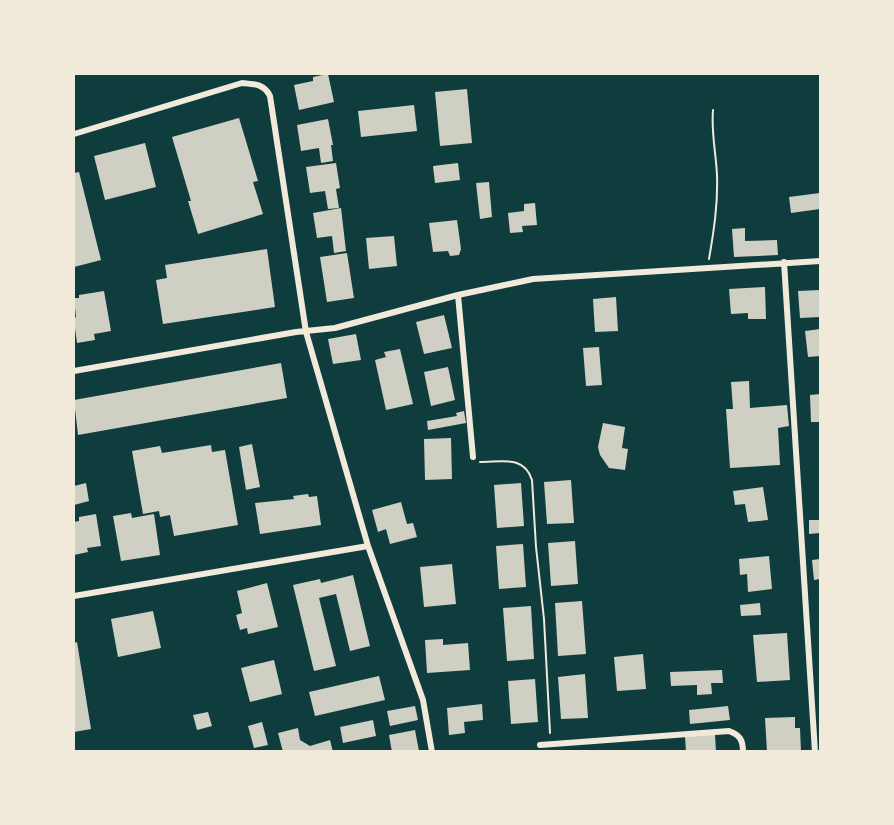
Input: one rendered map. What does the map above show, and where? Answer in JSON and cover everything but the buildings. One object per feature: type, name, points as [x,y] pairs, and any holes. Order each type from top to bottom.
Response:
[{"type":"street","points":[[74,134],[242,83],[258,84],[267,90],[270,96],[306,332],[315,371],[368,546],[423,700],[432,752]]},
{"type":"street","points":[[74,371],[335,328],[458,295],[533,279],[820,261]]},
{"type":"street","points":[[784,262],[815,752]]},
{"type":"street","points":[[458,295],[473,457]]},
{"type":"street","points":[[74,596],[368,546]]},
{"type":"street","points":[[540,746],[729,731],[740,738],[743,743],[743,752]]},
{"type":"path","points":[[707,267],[717,217],[717,172],[711,129],[713,110]]},
{"type":"path","points":[[473,457],[479,462],[507,461],[524,465],[532,480],[544,619],[550,744]]}]
